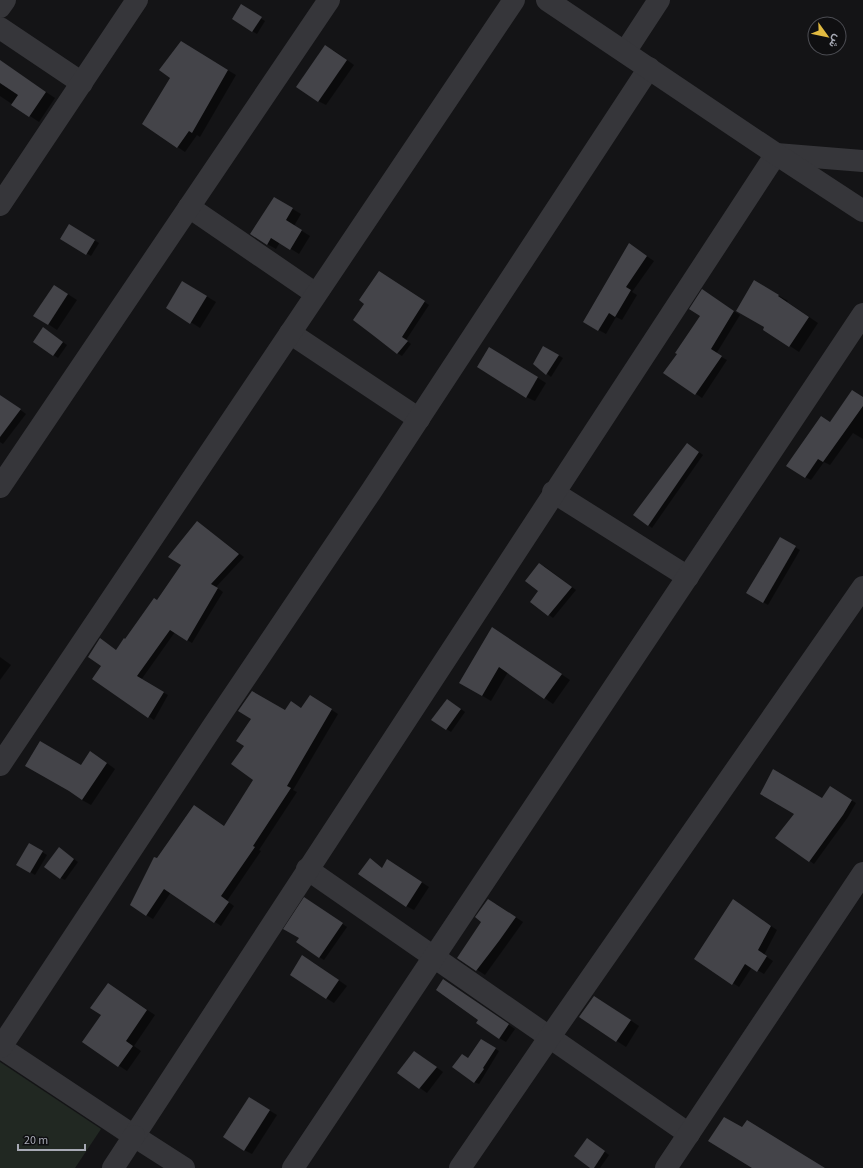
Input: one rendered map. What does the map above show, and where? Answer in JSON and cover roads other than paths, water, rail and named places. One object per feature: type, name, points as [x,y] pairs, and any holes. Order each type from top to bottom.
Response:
[{"type":"street","points":[[0,7],[5,0]]},
{"type":"street","points":[[0,205],[137,0]]},
{"type":"street","points":[[0,487],[329,0]]},
{"type":"street","points":[[0,765],[514,0]]},
{"type":"street","points":[[547,0],[863,211]]},
{"type":"street","points":[[625,52],[659,0]]},
{"type":"street","points":[[0,28],[82,83]]},
{"type":"street","points":[[184,1168],[1,1047],[419,419],[650,68]]},
{"type":"street","points":[[776,154],[863,161]]},
{"type":"street","points":[[113,1168],[307,869],[776,154]]},
{"type":"street","points":[[189,207],[316,294]]},
{"type":"street","points":[[293,1168],[863,314]]},
{"type":"street","points":[[290,333],[419,419]]},
{"type":"street","points":[[554,492],[688,577]]},
{"type":"street","points":[[460,1168],[863,587]]},
{"type":"street","points":[[307,869],[689,1134]]},
{"type":"street","points":[[666,1168],[863,873]]}]
